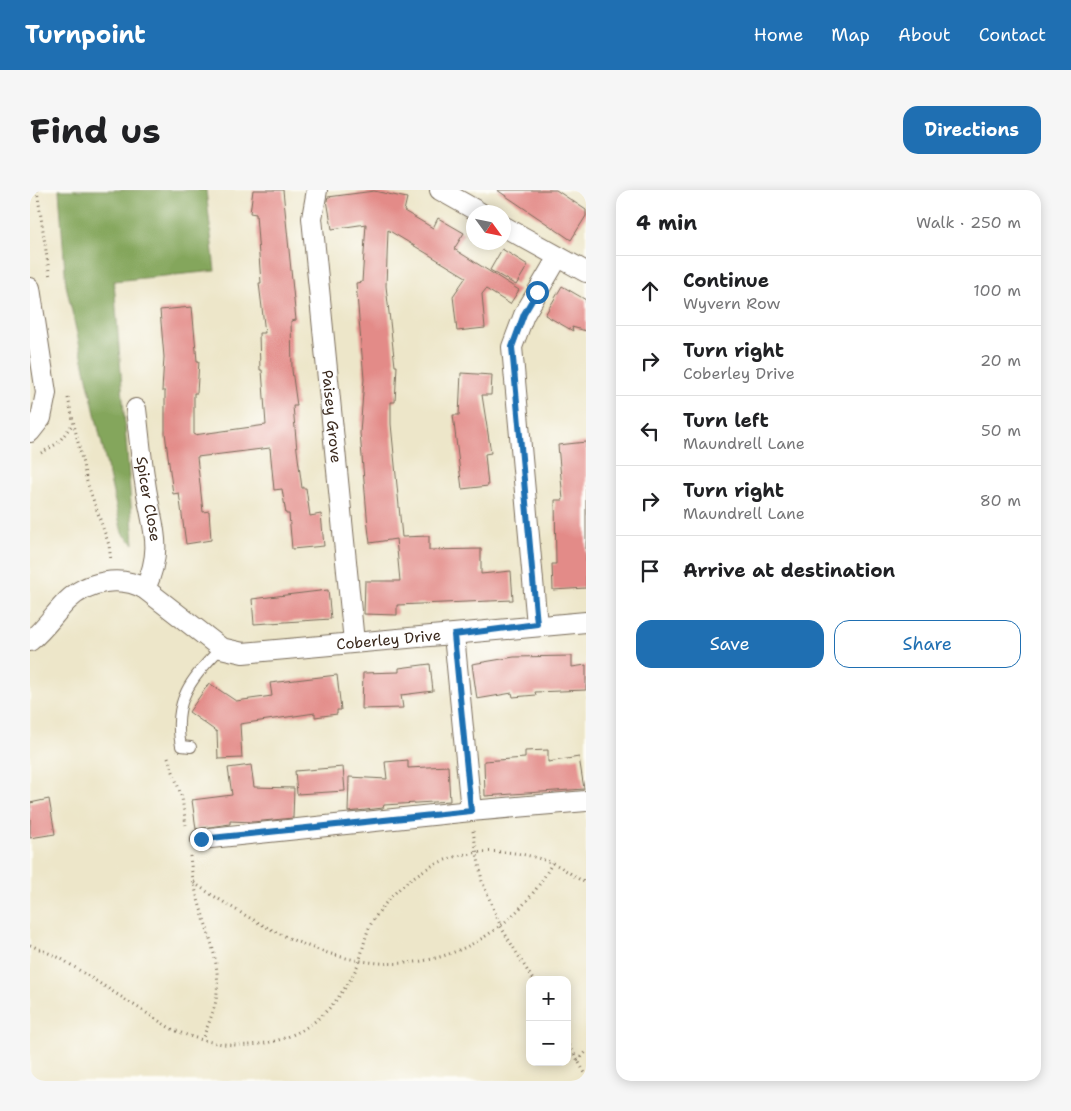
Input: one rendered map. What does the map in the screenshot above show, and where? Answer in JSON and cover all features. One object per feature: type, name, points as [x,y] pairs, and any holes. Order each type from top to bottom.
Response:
[{"type":"street","name":"Paisey Grove","points":[[317,190],[312,218],[354,642]]},
{"type":"street","points":[[440,190],[467,205]]},
{"type":"street","points":[[511,230],[586,272]]},
{"type":"street","points":[[537,624],[512,347],[524,314],[558,257]]},
{"type":"street","points":[[30,288],[46,393],[40,418],[30,432]]},
{"type":"street","name":"Spicer Close","points":[[136,408],[156,551],[156,562],[146,589]]},
{"type":"street","name":"Coberley Drive","points":[[30,641],[65,602],[76,593],[100,583],[126,582],[146,589],[221,648],[243,653],[354,642],[454,635],[537,624],[586,622]]},
{"type":"street","points":[[454,635],[471,811]]},
{"type":"street","points":[[201,839],[586,800]]},
{"type":"lane","points":[[191,747],[181,746],[178,731],[179,711],[184,692],[203,666],[221,648]]},
{"type":"path","points":[[37,190],[51,286]]},
{"type":"path","points":[[67,392],[72,424],[87,482],[109,545],[111,564],[116,563]]},
{"type":"path","points":[[39,453],[58,443],[72,424]]},
{"type":"path","points":[[476,851],[482,881],[501,927],[531,976]]},
{"type":"path","points":[[30,945],[74,967],[170,1028],[214,1044],[235,1046],[273,1041],[290,1036],[308,1026],[326,1012],[342,992],[359,961],[366,933],[374,919],[405,884],[435,863],[476,851],[508,851],[552,863],[586,883]]},
{"type":"path","points":[[194,883],[235,910],[276,933],[330,954],[359,961],[379,963],[416,962],[458,951],[501,927],[542,882],[552,863]]},
{"type":"path","points":[[571,1048],[586,1075]]},
{"type":"path","points":[[578,1061],[586,1052]]},
{"type":"green space","points":[[59,190],[206,190],[215,271],[114,281],[134,544],[122,533],[66,285]]},
{"type":"building","points":[[253,190],[283,190],[296,320],[291,321],[292,370],[297,406],[293,406],[297,450],[302,488],[306,488],[310,516],[321,514],[324,546],[292,549],[289,514],[286,514],[282,489],[274,490],[270,448],[197,457],[203,512],[209,511],[211,540],[186,544],[179,493],[173,494],[165,433],[165,391],[162,391],[164,357],[160,310],[192,307],[197,361],[199,361],[197,393],[194,393],[194,435],[266,425],[262,370],[260,370],[259,333],[265,333],[259,283],[261,283],[256,214],[250,213]]},
{"type":"building","points":[[497,190],[556,190],[586,210],[586,216],[571,240]]},
{"type":"building","points":[[374,191],[407,198],[404,211],[433,228],[438,218],[464,233],[454,249],[519,290],[510,304],[486,289],[482,294],[485,328],[457,331],[453,296],[466,277],[388,230],[386,286],[395,366],[397,366],[395,402],[391,402],[391,424],[402,537],[429,536],[429,550],[481,549],[481,574],[511,571],[513,600],[397,605],[397,615],[364,614],[365,581],[400,581],[396,539],[370,543],[368,527],[360,433],[364,379],[356,283],[362,282],[366,224],[332,229],[327,200],[328,197]]},
{"type":"building","points":[[501,250],[528,265],[516,285],[490,270]]},
{"type":"building","points":[[562,286],[586,300],[586,331],[572,327],[573,331],[545,315]]},
{"type":"building","points":[[461,373],[492,375],[491,395],[482,395],[491,453],[485,454],[488,486],[462,489],[453,415],[459,415]]},
{"type":"building","points":[[586,442],[586,588],[553,590],[552,564],[556,564],[555,500],[563,500],[558,445]]},
{"type":"building","points":[[328,590],[331,619],[254,624],[252,599]]},
{"type":"building","points":[[572,656],[572,667],[586,665],[586,690],[535,692],[536,695],[513,697],[512,693],[477,699],[472,664],[514,657]]},
{"type":"building","points":[[430,664],[433,691],[401,695],[403,708],[362,709],[363,673],[399,672],[399,668]]},
{"type":"building","points":[[337,675],[341,710],[337,710],[337,714],[315,717],[315,713],[240,724],[242,758],[218,759],[217,732],[189,712],[209,683],[236,701],[272,696],[270,683]]},
{"type":"building","points":[[548,750],[548,762],[579,757],[584,789],[485,796],[484,761],[525,758],[525,751]]},
{"type":"building","points":[[408,760],[408,768],[448,766],[450,801],[384,805],[383,808],[348,812],[349,777],[387,779],[385,762]]},
{"type":"building","points":[[251,765],[254,787],[294,788],[293,818],[253,822],[230,821],[230,824],[196,829],[192,800],[232,795],[228,768]]},
{"type":"building","points":[[343,767],[345,791],[297,794],[295,771]]},
{"type":"building","points":[[49,799],[55,834],[30,838],[30,803]]},
{"type":"route","points":[[201,839],[471,811],[454,635],[537,624],[530,529],[512,368],[512,347],[524,314],[537,292]]}]
